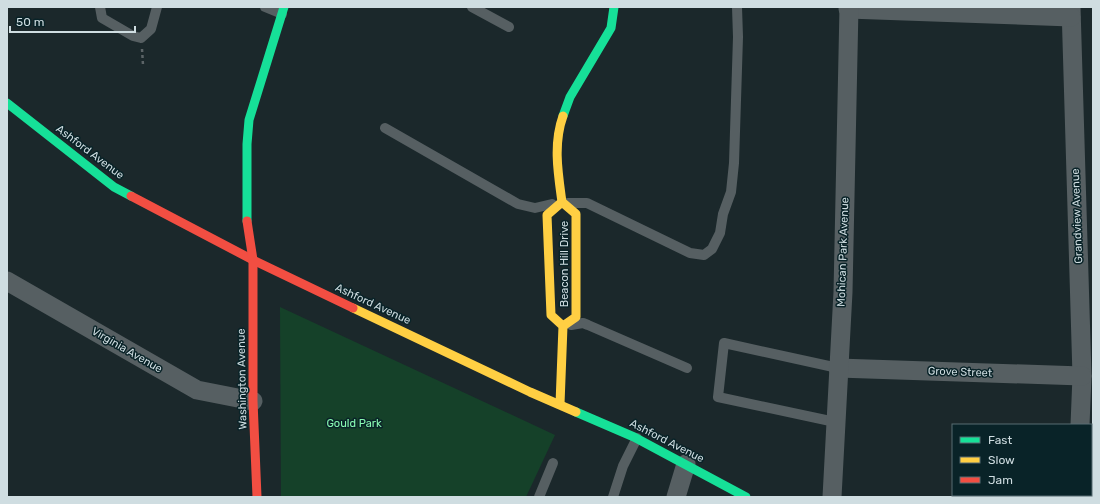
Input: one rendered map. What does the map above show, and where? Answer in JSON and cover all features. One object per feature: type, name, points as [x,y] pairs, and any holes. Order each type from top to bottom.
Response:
[{"type":"street","points":[[562,202],[557,168],[558,131],[570,97],[611,28],[614,7]]},
{"type":"street","points":[[848,8],[1071,12]]},
{"type":"street","name":"Mohican Park Avenue","points":[[832,497],[843,292],[848,8]]},
{"type":"street","name":"Washington Avenue","points":[[256,497],[253,401],[253,260],[247,218],[247,144],[249,120],[283,10]]},
{"type":"street","name":"Grandview Avenue","points":[[1071,12],[1082,376],[1080,424]]},
{"type":"street","name":"Ashford Avenue","points":[[7,104],[114,187],[253,260],[560,404],[637,438],[746,497]]},
{"type":"street","name":"Beacon Hill Drive","points":[[562,202],[576,214],[576,317],[563,326],[551,315],[547,215],[562,202]]},
{"type":"street","name":"Virginia Avenue","points":[[7,281],[197,390],[253,401]]},
{"type":"street","points":[[560,404],[563,326]]},
{"type":"street","name":"Grove Street","points":[[838,368],[1082,376]]},
{"type":"street","points":[[676,497],[686,464]]},
{"type":"lane","points":[[100,7],[102,18],[133,36],[141,38],[151,29],[157,7]]},
{"type":"lane","points":[[264,7],[283,10]]},
{"type":"lane","points":[[472,7],[508,27]]},
{"type":"lane","points":[[385,128],[518,204],[535,208],[562,202],[587,203],[690,253],[704,255],[712,249],[720,233],[723,214],[731,192],[734,163],[738,37],[737,7]]},
{"type":"lane","points":[[563,326],[578,324],[588,325],[687,368]]},
{"type":"lane","points":[[835,422],[718,397],[724,343],[838,368]]},
{"type":"lane","points":[[613,497],[623,466],[637,438]]},
{"type":"lane","points":[[539,497],[553,463]]},
{"type":"green space","name":"Gould Park","points":[[280,307],[555,435],[526,497],[281,497]]},
{"type":"traffic: fast","points":[[247,221],[247,144],[249,120],[284,7]]},
{"type":"traffic: fast","points":[[563,116],[570,97],[611,28],[614,7]]},
{"type":"traffic: fast","points":[[7,103],[114,187],[131,196]]},
{"type":"traffic: fast","points":[[576,412],[634,437],[746,497]]},
{"type":"traffic: slow","points":[[563,116],[558,137],[557,159],[562,202],[576,214],[576,317],[563,326]]},
{"type":"traffic: slow","points":[[560,404],[563,326],[551,315],[547,215],[562,202]]},
{"type":"traffic: slow","points":[[353,308],[530,392],[576,412]]},
{"type":"traffic: jam","points":[[131,196],[253,260],[353,308]]},
{"type":"traffic: jam","points":[[247,221],[253,260],[253,401],[257,497]]}]
